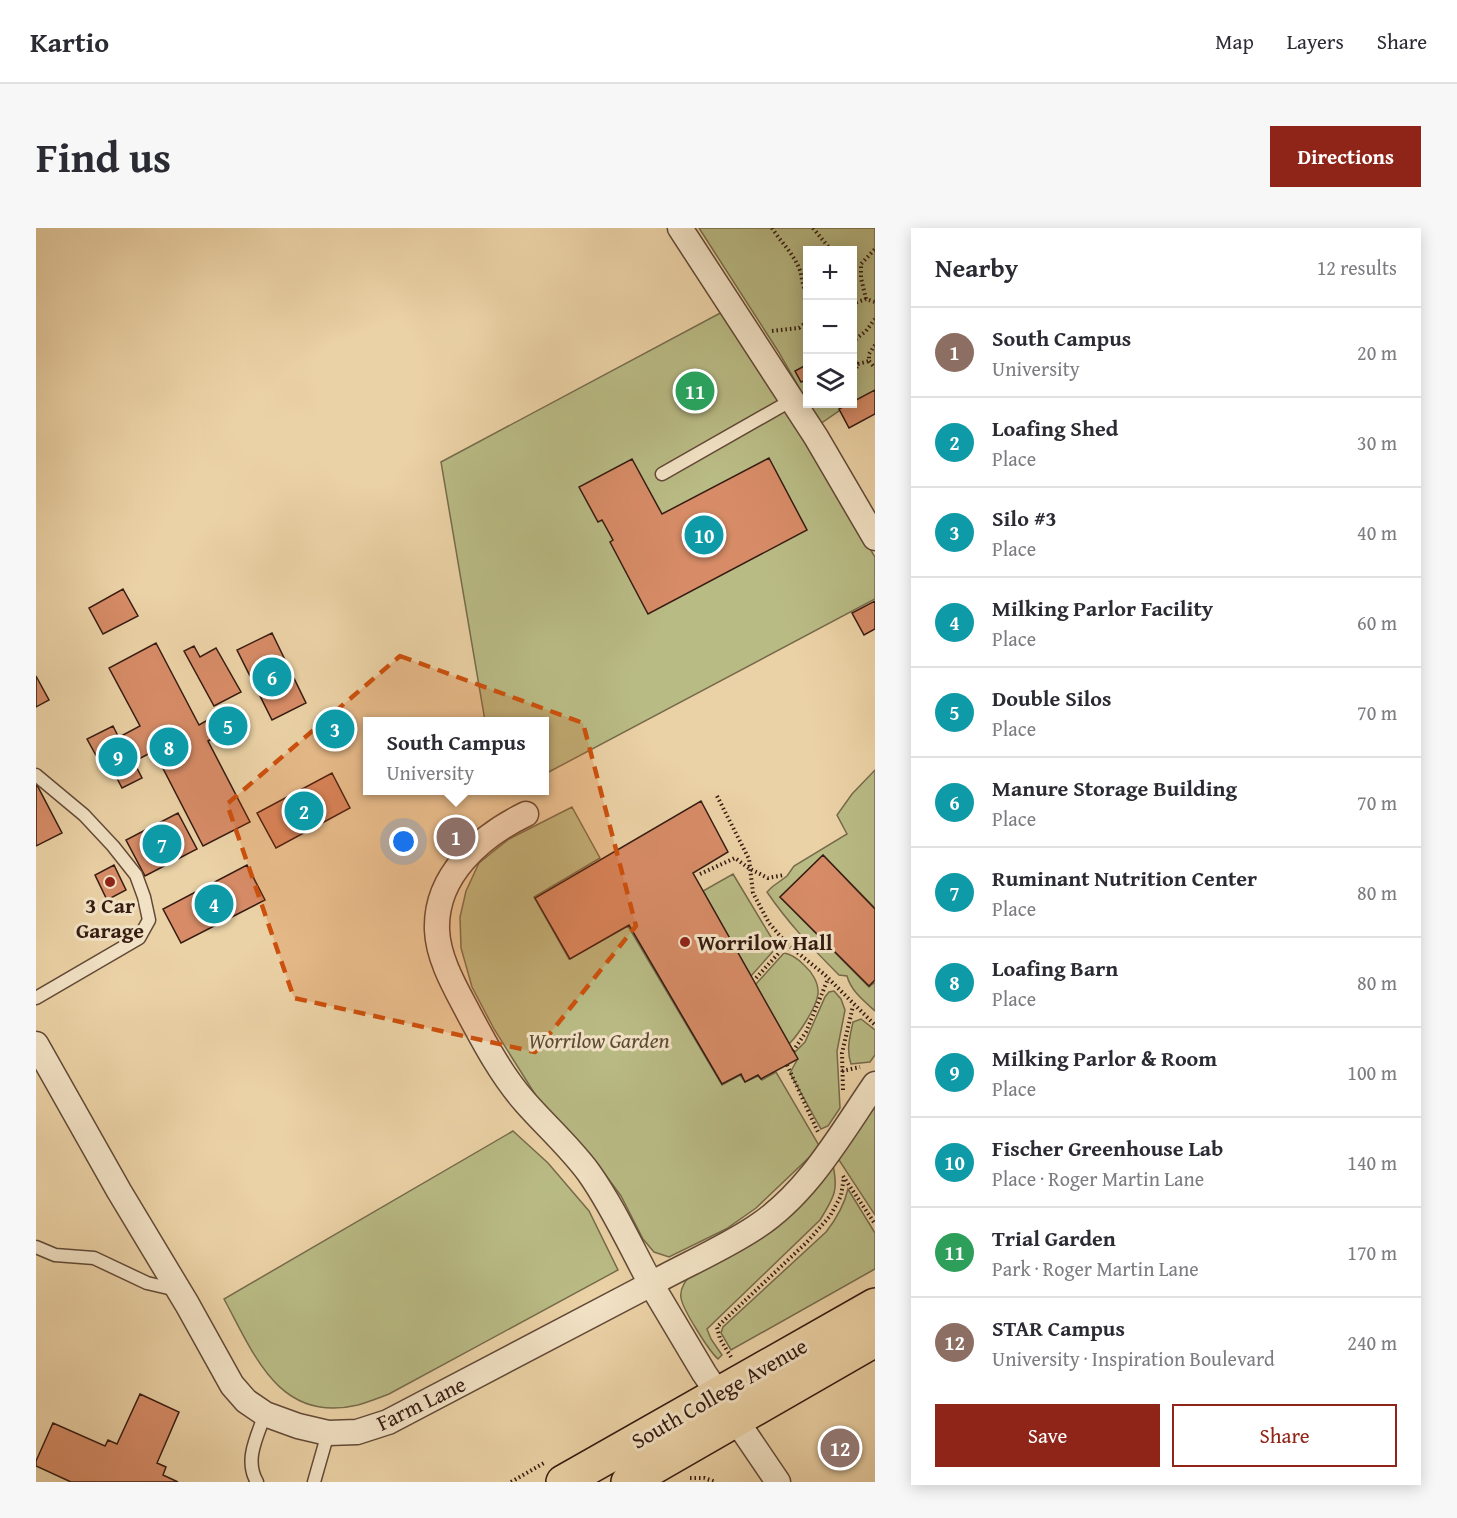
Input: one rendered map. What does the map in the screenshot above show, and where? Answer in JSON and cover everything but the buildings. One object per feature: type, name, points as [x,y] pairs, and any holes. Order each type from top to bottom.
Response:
[{"type":"main road","name":"South College Avenue","points":[[628,1482],[727,1407],[875,1305]]},
{"type":"main road","name":"South College Avenue","points":[[563,1482],[875,1340]]},
{"type":"street","points":[[680,228],[792,400],[875,538]]},
{"type":"street","points":[[526,814],[472,849],[453,874],[439,907],[437,930],[439,945],[454,985],[506,1078],[524,1102],[564,1143],[589,1173],[651,1284],[727,1407],[778,1482]]},
{"type":"street","name":"Farm Lane","points":[[36,1044],[232,1385],[246,1401],[265,1414],[298,1426],[328,1433],[357,1432],[388,1422],[755,1227],[779,1209],[813,1176],[875,1084]]},
{"type":"lane","points":[[662,474],[792,400]]},
{"type":"lane","points":[[36,775],[84,814],[135,874],[144,897],[149,920],[139,938],[36,998]]},
{"type":"lane","points":[[36,1247],[55,1255],[94,1258],[147,1283],[179,1290]]},
{"type":"lane","points":[[257,1482],[251,1472],[252,1452],[265,1414]]},
{"type":"lane","points":[[313,1481],[328,1433]]},
{"type":"path","points":[[772,228],[799,268],[803,287]]},
{"type":"path","points":[[813,228],[828,246]]},
{"type":"path","points":[[866,299],[861,278],[861,264],[875,249]]},
{"type":"path","points":[[857,302],[866,299],[875,302]]},
{"type":"path","points":[[857,338],[875,320]]},
{"type":"path","points":[[771,332],[799,328],[803,324]]},
{"type":"path","points":[[875,345],[869,354],[869,361],[875,368]]},
{"type":"path","points":[[857,363],[869,361]]},
{"type":"path","points":[[717,796],[749,859],[753,892],[770,922],[787,944],[828,979],[875,1025]]},
{"type":"path","points":[[700,874],[735,858],[768,878],[784,874]]},
{"type":"path","points":[[756,978],[787,944]]},
{"type":"path","points":[[793,1051],[806,1032],[828,979]]},
{"type":"path","points":[[843,1093],[842,1053],[853,1005]]},
{"type":"path","points":[[787,1065],[828,1151],[875,1224]]},
{"type":"path","points":[[731,1357],[720,1339],[717,1327],[807,1242],[830,1216],[841,1196],[844,1177]]},
{"type":"path","points":[[682,1482],[692,1478],[716,1482]]},
{"type":"highlighted area","points":[[400,656],[583,723],[636,926],[535,1052],[294,998],[227,804]]},
{"type":"green space","points":[[699,228],[875,228],[875,390],[857,400],[857,246],[803,246],[803,394]]},
{"type":"green space","points":[[724,311],[875,557],[875,599],[549,772],[549,717],[484,717],[441,462]]},
{"type":"green space","points":[[810,408],[843,408],[820,424]]},
{"type":"green space","points":[[875,770],[875,908],[823,855],[780,897],[869,987],[875,982],[875,1011],[855,991],[847,976],[839,975],[801,935],[767,892],[787,876],[794,866],[847,834],[837,815],[852,794]]},
{"type":"green space","name":"Worrilow Garden","points":[[572,807],[600,858],[534,897],[569,959],[628,926],[722,1085],[740,1075],[745,1082],[758,1076],[762,1080],[776,1072],[820,1147],[756,1208],[726,1229],[669,1257],[654,1252],[643,1239],[621,1196],[596,1162],[538,1099],[494,1029],[472,987],[461,948],[460,917],[466,891],[479,863],[509,839]]},
{"type":"green space","points":[[733,874],[777,947],[751,976],[703,891]]},
{"type":"green space","points":[[784,953],[795,957],[807,968],[818,990],[817,1000],[811,1013],[789,1044],[755,985]]},
{"type":"green space","points":[[834,991],[841,999],[845,1010],[837,1051],[840,1108],[828,1126],[821,1129],[790,1073],[797,1060],[794,1053],[805,1042],[825,997],[829,992]]},
{"type":"green space","points":[[861,1019],[875,1030],[875,1055],[870,1062],[851,1064],[849,1048],[853,1022]]},
{"type":"green space","points":[[875,1101],[875,1215],[837,1157]]},
{"type":"green space","points":[[513,1131],[548,1163],[589,1211],[618,1270],[389,1394],[362,1404],[331,1408],[308,1404],[289,1394],[273,1380],[246,1341],[224,1299]]},
{"type":"green space","points":[[832,1161],[835,1179],[834,1192],[820,1220],[707,1329],[722,1355],[718,1359],[697,1330],[683,1304],[681,1294],[685,1282],[696,1269]]},
{"type":"green space","points":[[848,1189],[875,1233],[875,1269],[731,1350],[721,1333],[723,1327],[826,1232],[840,1212]]},
{"type":"place","name":"Trial Garden","points":[[695,391]]},
{"type":"place","name":"Fischer Greenhouse Lab","points":[[704,535]]},
{"type":"place","name":"Manure Storage Building","points":[[272,677]]},
{"type":"place","name":"Double Silos","points":[[228,726]]},
{"type":"place","name":"Silo #3","points":[[335,729]]},
{"type":"place","name":"Loafing Barn","points":[[169,747]]},
{"type":"place","name":"Milking Parlor & Room","points":[[118,757]]},
{"type":"place","name":"Loafing Shed","points":[[304,811]]},
{"type":"place","name":"South Campus","points":[[456,837]]},
{"type":"place","name":"Ruminant Nutrition Center","points":[[162,844]]},
{"type":"place","name":"3 Car Garage","points":[[110,882]]},
{"type":"place","name":"Milking Parlor Facility","points":[[214,904]]},
{"type":"place","name":"Worrilow Hall","points":[[685,942]]},
{"type":"place","name":"STAR Campus","points":[[840,1448]]}]
